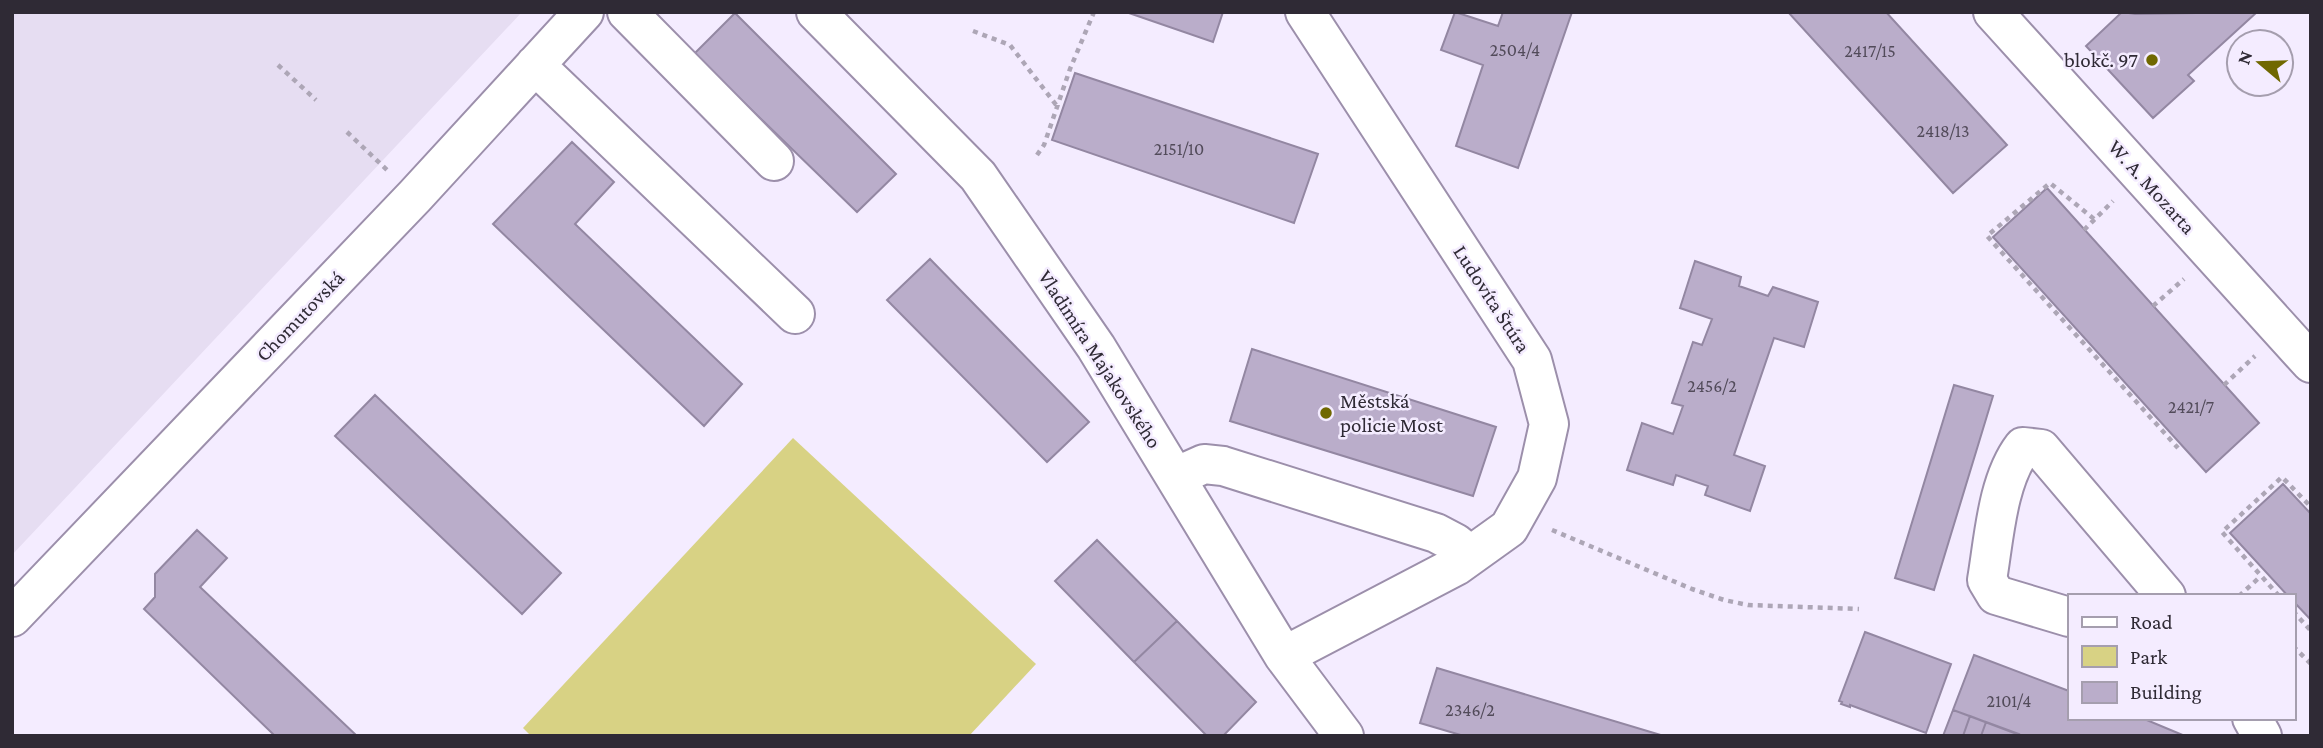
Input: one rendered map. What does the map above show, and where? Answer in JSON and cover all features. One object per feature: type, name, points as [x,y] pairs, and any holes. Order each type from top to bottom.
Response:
[{"type":"street","name":"Chomutovská","points":[[12,617],[415,196],[584,12]]},
{"type":"street","points":[[627,12],[775,161]]},
{"type":"street","name":"Vladimíra Majakovského","points":[[816,12],[978,176],[1096,347],[1284,656],[1344,736]]},
{"type":"street","name":"Ludovíta Štúra","points":[[1284,656],[1455,566],[1509,528],[1537,478],[1549,424],[1532,360],[1305,12]]},
{"type":"street","name":"W. A. Mozarta","points":[[1993,12],[2311,363]]},
{"type":"street","points":[[535,65],[795,314]]},
{"type":"street","points":[[2068,617],[1996,595],[1987,580],[2004,485],[2014,459],[2023,447],[2041,449],[2164,594]]},
{"type":"street","points":[[1175,477],[1204,464],[1223,466],[1436,533],[1455,542],[1470,555]]},
{"type":"street","points":[[2253,720],[2262,736]]},
{"type":"path","points":[[1037,155],[1044,145],[1094,12]]},
{"type":"path","points":[[973,31],[1010,45],[1058,106]]},
{"type":"path","points":[[278,65],[316,100]]},
{"type":"path","points":[[347,132],[389,172]]},
{"type":"path","points":[[2094,219],[2050,183],[1987,236],[2178,448]]},
{"type":"path","points":[[2084,230],[2120,194]]},
{"type":"path","points":[[2153,306],[2191,272]]},
{"type":"path","points":[[2224,385],[2262,349]]},
{"type":"path","points":[[2277,594],[2222,532],[2282,477],[2311,507]]},
{"type":"path","points":[[1544,527],[1724,600],[1748,605],[1859,609]]},
{"type":"path","points":[[2244,594],[2261,576]]},
{"type":"path","points":[[2295,613],[2311,631]]},
{"type":"path","points":[[2295,648],[2311,664]]},
{"type":"shaded area","points":[[12,12],[522,12],[12,555]]},
{"type":"green space","points":[[793,438],[1036,664],[969,736],[531,736],[523,728]]},
{"type":"building","points":[[1126,12],[1223,12],[1213,42]]},
{"type":"building","points":[[1455,12],[1498,26],[1503,12],[1572,12],[1518,168],[1456,146],[1483,65],[1441,50]]},
{"type":"building","points":[[1788,12],[1886,12],[2007,145],[1953,193]]},
{"type":"building","name":"blokč. 97","points":[[2122,12],[2257,12],[2239,28],[2225,28],[2225,41],[2188,75],[2194,81],[2153,118],[2086,46]]},
{"type":"building","points":[[735,13],[896,174],[857,212],[694,54]]},
{"type":"building","points":[[1075,73],[1318,154],[1294,223],[1052,140]]},
{"type":"building","points":[[572,142],[614,182],[575,224],[742,384],[704,426],[493,224]]},
{"type":"building","points":[[2047,188],[2259,423],[2206,472],[1993,237]]},
{"type":"building","points":[[930,259],[1089,422],[1047,462],[887,300]]},
{"type":"building","points":[[1695,261],[1741,277],[1739,286],[1768,296],[1773,287],[1818,302],[1804,347],[1774,338],[1734,455],[1765,466],[1750,511],[1705,495],[1708,486],[1676,475],[1673,485],[1627,470],[1642,423],[1673,434],[1683,406],[1672,403],[1693,342],[1702,345],[1712,319],[1680,308]]},
{"type":"building","points":[[1252,349],[1496,427],[1473,496],[1230,421]]},
{"type":"building","points":[[1954,385],[1993,396],[1934,590],[1895,578]]},
{"type":"building","points":[[375,395],[561,573],[522,614],[335,436]]},
{"type":"building","points":[[2283,484],[2311,514],[2311,620],[2295,603],[2295,594],[2286,594],[2230,533]]},
{"type":"building","points":[[197,530],[227,558],[200,587],[357,736],[275,736],[144,609],[155,597],[155,574]]},
{"type":"building","points":[[1097,540],[1177,621],[1134,662],[1055,581]]},
{"type":"building","points":[[1177,621],[1256,702],[1223,736],[1207,736],[1134,662]]},
{"type":"building","points":[[1865,632],[1951,664],[1926,733],[1841,704],[1839,701]]},
{"type":"building","points":[[1974,655],[2068,691],[2068,720],[2147,720],[2185,736],[2022,736],[1953,710]]},
{"type":"building","points":[[1437,668],[1664,736],[1464,736],[1420,723]]},
{"type":"building","points":[[1953,710],[1970,716],[1963,736],[1943,736]]},
{"type":"building","points":[[1970,716],[1986,722],[1981,736],[1963,736]]},
{"type":"building","points":[[1986,722],[2019,734],[1981,736]]},
{"type":"place","name":"blokč. 97","points":[[2152,60]]},
{"type":"place","name":"Městská policie Most","points":[[1326,413]]}]
